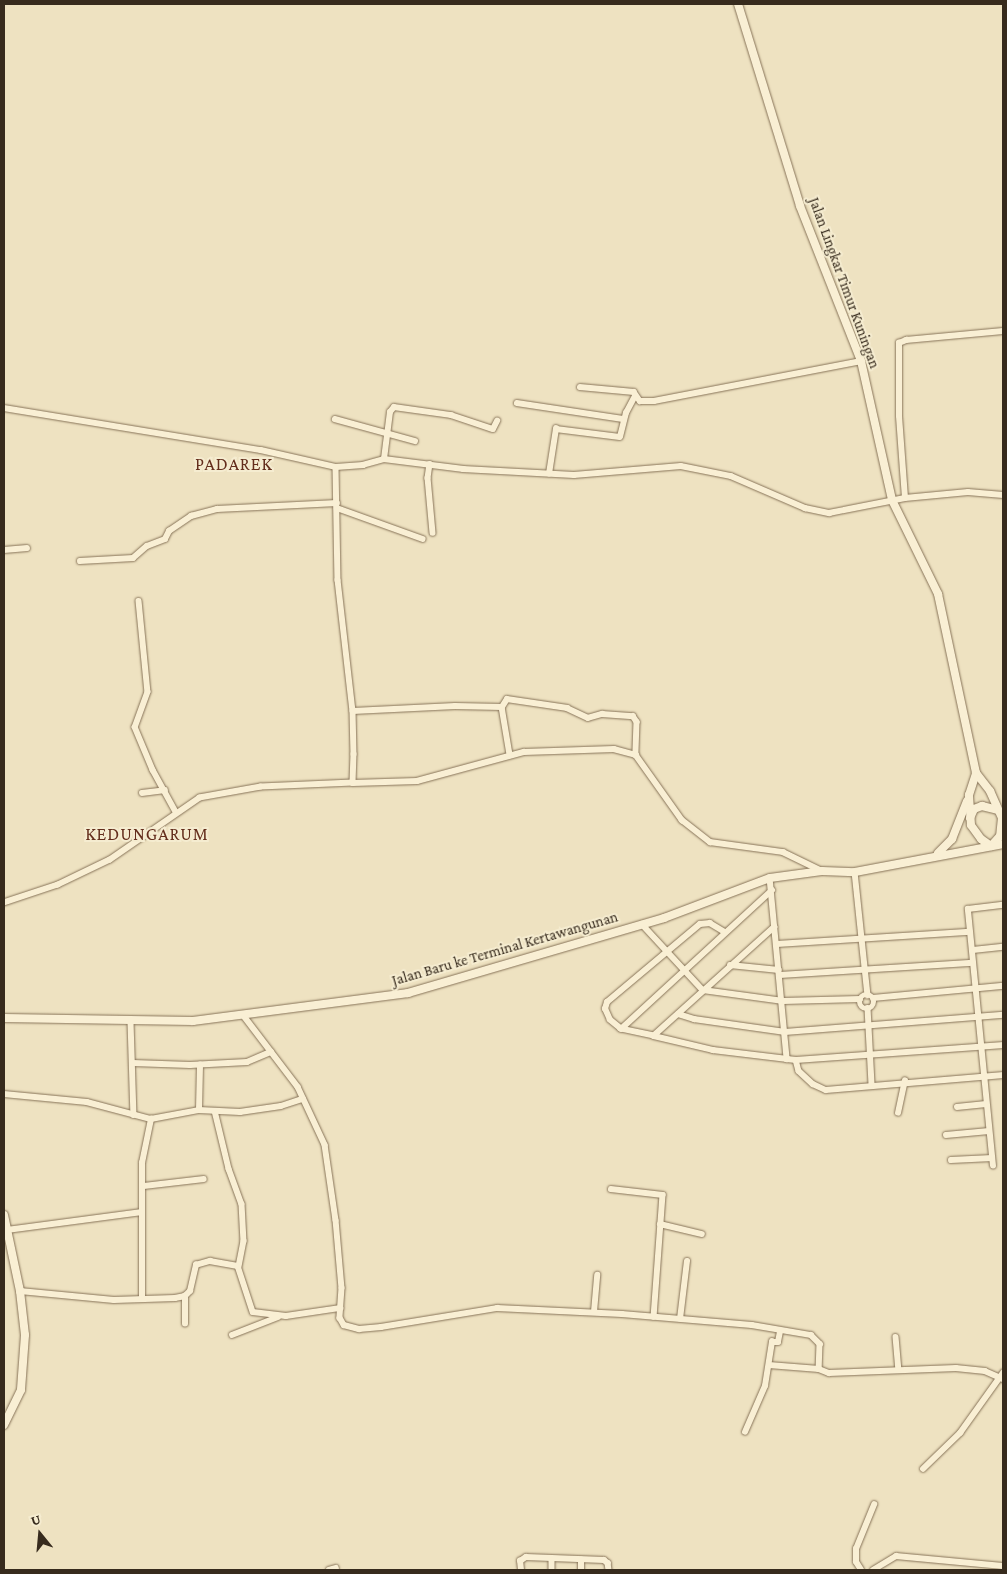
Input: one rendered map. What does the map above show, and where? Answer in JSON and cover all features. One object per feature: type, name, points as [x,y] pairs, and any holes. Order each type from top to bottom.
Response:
[{"type":"main road","name":"Jalan Lingkar Timur Kuningan","points":[[738,4],[800,206],[861,361],[892,500],[938,594],[976,773],[1002,808]]},
{"type":"main road","points":[[932,857],[952,840],[976,773]]},
{"type":"main road","points":[[969,794],[970,818],[974,832],[992,846],[1002,827],[1002,808],[982,806],[974,809],[970,818]]},
{"type":"main road","name":"Jalan Baru ke Terminal Kertawangunan","points":[[4,1018],[131,1022],[244,1016],[408,993],[718,900],[770,878],[822,871],[855,872],[1003,844]]},
{"type":"main road","points":[[4,1219],[20,1292],[25,1335],[22,1384],[15,1406],[4,1425]]},
{"type":"street","points":[[905,498],[899,416],[900,343],[906,340],[1003,331]]},
{"type":"street","points":[[580,387],[634,392],[640,401],[654,400],[698,394],[861,361]]},
{"type":"street","points":[[549,474],[556,429],[620,437],[624,419],[635,396]]},
{"type":"street","points":[[517,403],[624,419]]},
{"type":"street","points":[[384,460],[390,412],[394,407],[451,415],[493,428],[497,421]]},
{"type":"street","points":[[4,408],[261,450],[336,467],[363,465],[384,460],[574,475],[681,466],[731,476],[805,508],[829,513],[905,498],[968,492],[1003,496]]},
{"type":"street","points":[[335,419],[386,435],[415,441]]},
{"type":"street","points":[[430,464],[428,478],[433,533]]},
{"type":"street","points":[[336,467],[338,580],[353,711],[353,783]]},
{"type":"street","points":[[80,560],[133,558],[147,546],[165,539],[169,531],[191,516],[217,509],[337,506],[423,539]]},
{"type":"street","points":[[4,550],[27,548]]},
{"type":"street","points":[[139,601],[148,692],[135,726],[152,770],[176,812]]},
{"type":"street","points":[[510,755],[502,707],[507,700],[567,708],[588,718],[602,714],[633,716],[636,722],[636,755],[682,820],[703,838],[725,845],[783,852],[822,871]]},
{"type":"street","points":[[353,711],[455,706],[502,707]]},
{"type":"street","points":[[4,903],[58,885],[110,860],[176,812],[200,798],[261,787],[417,780],[524,752],[614,750],[636,755]]},
{"type":"street","points":[[142,793],[165,790]]},
{"type":"street","points":[[855,872],[864,970],[870,997],[868,1027],[872,1084]]},
{"type":"street","points":[[770,878],[787,1059]]},
{"type":"street","points":[[621,1029],[772,890]]},
{"type":"street","points":[[993,1166],[977,1018],[973,950],[968,909],[1003,906]]},
{"type":"street","points":[[725,932],[703,923],[666,950],[607,1002],[606,1015],[621,1029],[713,1050],[796,1060],[1003,1045]]},
{"type":"street","points":[[642,924],[683,971],[703,990],[783,1001],[860,999],[1003,986]]},
{"type":"street","points":[[654,1036],[730,965],[776,927]]},
{"type":"street","points":[[777,944],[970,932]]},
{"type":"street","points":[[973,950],[1003,947]]},
{"type":"street","points":[[730,965],[780,972],[864,970],[973,963]]},
{"type":"street","points":[[860,999],[862,1007],[868,1008]]},
{"type":"street","points":[[678,1014],[694,1019],[785,1032],[1003,1015]]},
{"type":"street","points":[[244,1016],[286,1070],[319,1128],[328,1163],[342,1288],[340,1308],[344,1325],[359,1329],[497,1308],[594,1312],[680,1319],[752,1326],[780,1332],[811,1335],[819,1340],[819,1369]]},
{"type":"street","points":[[131,1022],[134,1114]]},
{"type":"street","points":[[133,1063],[200,1065],[247,1062],[271,1052]]},
{"type":"street","points":[[796,1060],[799,1071],[820,1089],[983,1075],[1003,1075]]},
{"type":"street","points":[[199,1110],[200,1065]]},
{"type":"street","points":[[898,1113],[906,1081]]},
{"type":"street","points":[[4,1094],[75,1100],[151,1119],[199,1110],[240,1112],[281,1106],[303,1099]]},
{"type":"street","points":[[957,1107],[986,1104]]},
{"type":"street","points":[[216,1111],[229,1168],[242,1204],[244,1241],[239,1267],[251,1311],[280,1316]]},
{"type":"street","points":[[142,1299],[142,1212],[144,1186],[142,1163],[151,1119]]},
{"type":"street","points":[[946,1135],[989,1131]]},
{"type":"street","points":[[951,1160],[992,1158]]},
{"type":"street","points":[[144,1186],[204,1179]]},
{"type":"street","points":[[611,1189],[662,1193],[654,1317]]},
{"type":"street","points":[[7,1230],[142,1212]]},
{"type":"street","points":[[660,1224],[702,1234]]},
{"type":"street","points":[[680,1319],[687,1260]]},
{"type":"street","points":[[185,1324],[186,1296],[198,1263],[230,1262],[239,1267]]},
{"type":"street","points":[[594,1312],[597,1275]]},
{"type":"street","points":[[20,1292],[40,1296],[142,1299],[186,1296]]},
{"type":"street","points":[[232,1335],[280,1316],[340,1308]]},
{"type":"street","points":[[745,1432],[762,1395],[772,1342],[778,1342],[780,1332]]},
{"type":"street","points":[[896,1337],[899,1369]]},
{"type":"street","points":[[769,1365],[819,1369],[838,1374],[931,1367],[985,1371],[1001,1377],[960,1433],[923,1469]]},
{"type":"street","points":[[861,1570],[856,1562],[856,1549],[874,1505]]},
{"type":"street","points":[[873,1570],[896,1556],[1003,1566]]},
{"type":"street","points":[[521,1570],[520,1561],[526,1557],[606,1561],[609,1570]]},
{"type":"street","points":[[552,1559],[552,1570]]},
{"type":"street","points":[[581,1560],[581,1570]]},
{"type":"district","name":"PADAREK","points":[[234,464]]},
{"type":"district","name":"KEDUNGARUM","points":[[147,834]]}]
